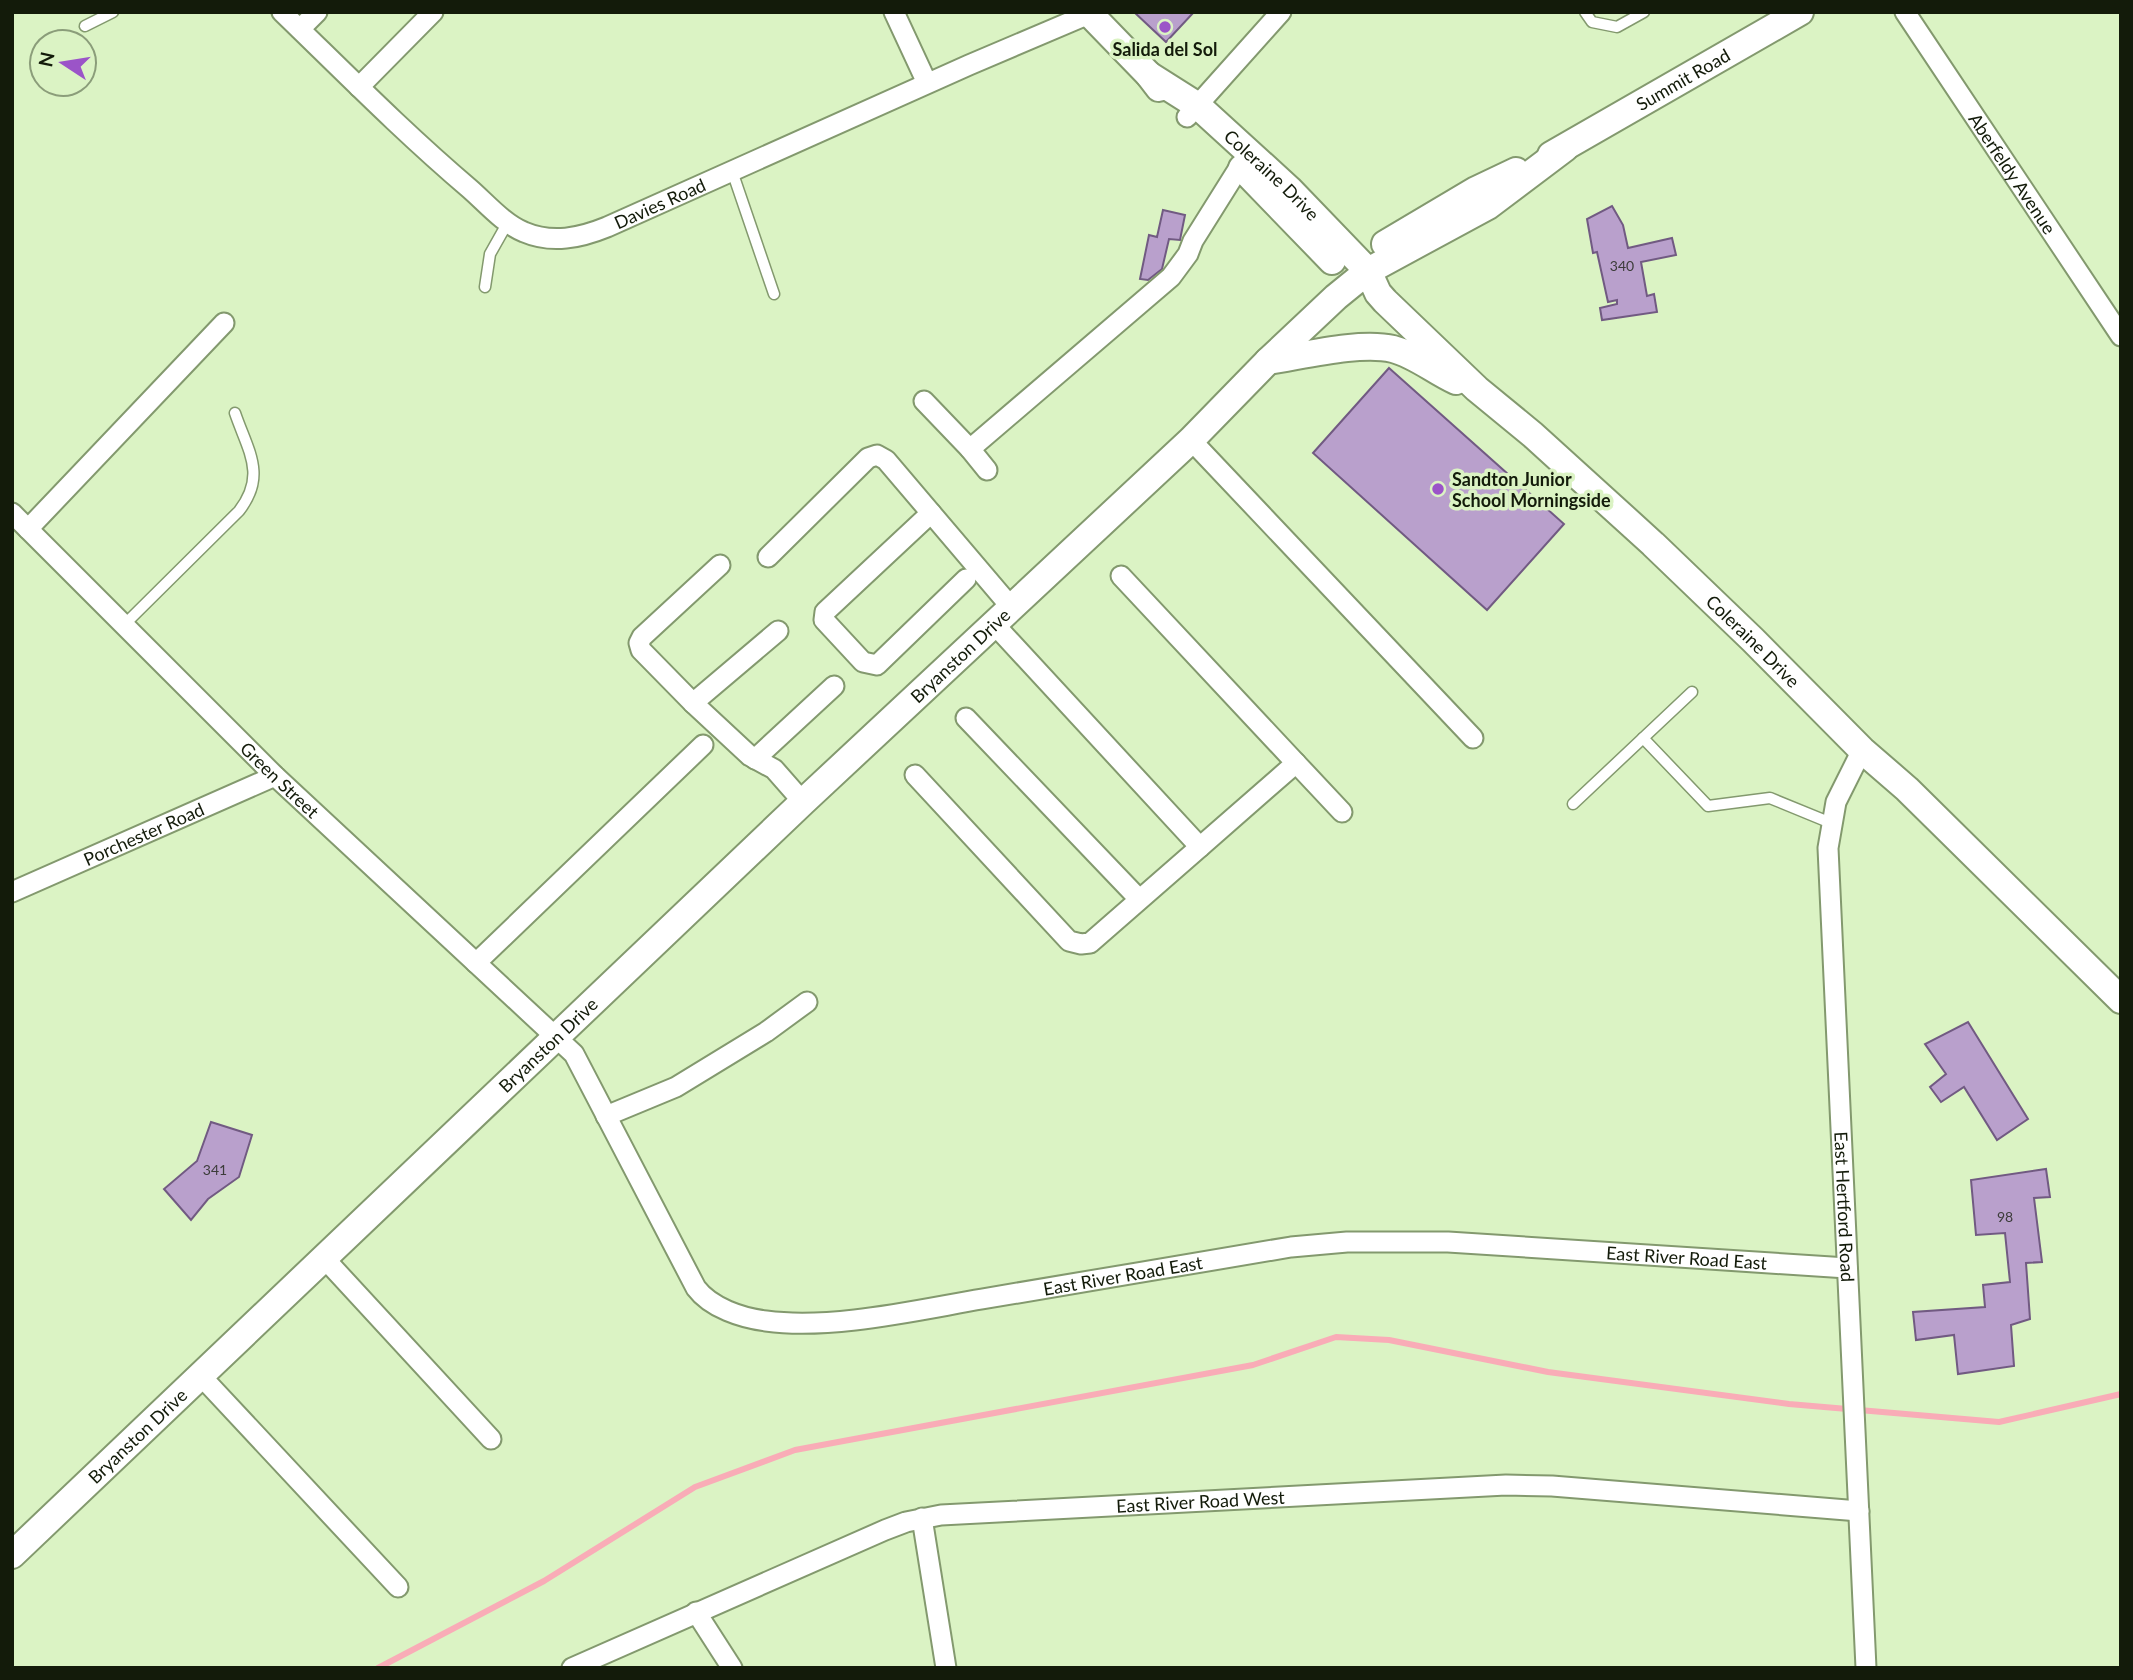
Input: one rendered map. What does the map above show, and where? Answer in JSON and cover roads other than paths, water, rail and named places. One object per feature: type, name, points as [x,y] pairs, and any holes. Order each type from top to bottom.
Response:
[{"type":"main road","name":"Summit Road","points":[[1359,276],[1476,190],[1565,148],[1800,12]]},
{"type":"main road","name":"Coleraine Drive","points":[[1088,13],[1149,75],[1231,151],[1289,189],[1359,276],[1477,389],[1533,435],[1653,544],[2121,1000]]},
{"type":"main road","name":"Bryanston Drive","points":[[12,1555],[803,802],[1191,440],[1268,361],[1359,276]]},
{"type":"main road","name":"Bryanston Drive","points":[[1087,535],[1249,359],[1359,276]]},
{"type":"main road","points":[[1268,361],[1370,347],[1392,349],[1414,357],[1440,374],[1477,389]]},
{"type":"street","name":"Davies Road","points":[[282,12],[421,148],[515,228],[539,237],[555,239],[588,234],[1088,13]]},
{"type":"street","points":[[300,29],[317,12]]},
{"type":"street","points":[[359,87],[433,12]]},
{"type":"street","points":[[894,12],[928,83]]},
{"type":"street","points":[[1192,112],[1281,12]]},
{"type":"street","name":"Aberfeldy Avenue","points":[[1905,12],[2121,336]]},
{"type":"street","points":[[970,449],[1171,276],[1188,254],[1231,151]]},
{"type":"street","points":[[28,528],[224,323]]},
{"type":"street","points":[[924,401],[987,470]]},
{"type":"street","points":[[1191,440],[1473,738]]},
{"type":"street","points":[[768,557],[868,458],[877,455],[886,460],[930,513],[1002,615],[1200,847]]},
{"type":"street","name":"Green Street","points":[[12,513],[275,776],[558,1037]]},
{"type":"street","points":[[930,513],[825,612],[824,620],[863,662],[877,665],[965,579]]},
{"type":"street","points":[[720,565],[642,637],[639,643],[646,656],[693,703],[755,759],[774,769],[803,802]]},
{"type":"street","points":[[1121,576],[1342,812]]},
{"type":"street","points":[[693,703],[778,631]]},
{"type":"street","points":[[755,759],[834,685]]},
{"type":"street","points":[[966,718],[1139,899]]},
{"type":"street","points":[[476,963],[703,745]]},
{"type":"street","name":"East Hertford Road","points":[[1862,750],[1836,802],[1828,848],[1828,877],[1854,1373],[1866,1668]]},
{"type":"street","points":[[915,775],[1069,941],[1082,944],[1090,943],[1296,763]]},
{"type":"street","name":"Porchester Road","points":[[12,892],[275,776]]},
{"type":"street","points":[[607,1116],[686,1081],[766,1032],[807,1002]]},
{"type":"street","name":"East River Road East","points":[[558,1037],[574,1054],[701,1294],[732,1312],[765,1321],[817,1323],[908,1312],[1291,1247],[1347,1242],[1448,1242],[1847,1268]]},
{"type":"street","points":[[325,1258],[491,1438]]},
{"type":"street","points":[[201,1376],[397,1587]]},
{"type":"street","name":"East River Road West","points":[[572,1668],[873,1535],[922,1518],[1033,1509],[1506,1485],[1552,1486],[1859,1511]]},
{"type":"street","points":[[922,1518],[946,1668]]},
{"type":"street","points":[[696,1612],[732,1668]]},
{"type":"lane","points":[[85,26],[113,12]]},
{"type":"lane","points":[[1585,12],[1592,22],[1617,27],[1644,12]]},
{"type":"lane","points":[[732,171],[774,294]]},
{"type":"lane","points":[[485,287],[490,254],[508,222]]},
{"type":"lane","points":[[125,624],[239,511],[250,496],[254,481],[253,465],[235,413]]},
{"type":"lane","points":[[1573,804],[1692,692]]},
{"type":"lane","points":[[1643,738],[1708,806],[1770,798],[1831,823]]},
{"type":"waterway","points":[[378,1668],[544,1581],[695,1487],[795,1450],[1253,1365],[1336,1337],[1389,1340],[1548,1372],[1789,1404],[1999,1422],[2121,1394]]},
{"type":"place","name":"Salida del Sol","points":[[1165,27]]},
{"type":"place","name":"Sandton Junior School Morningside","points":[[1438,489]]}]
